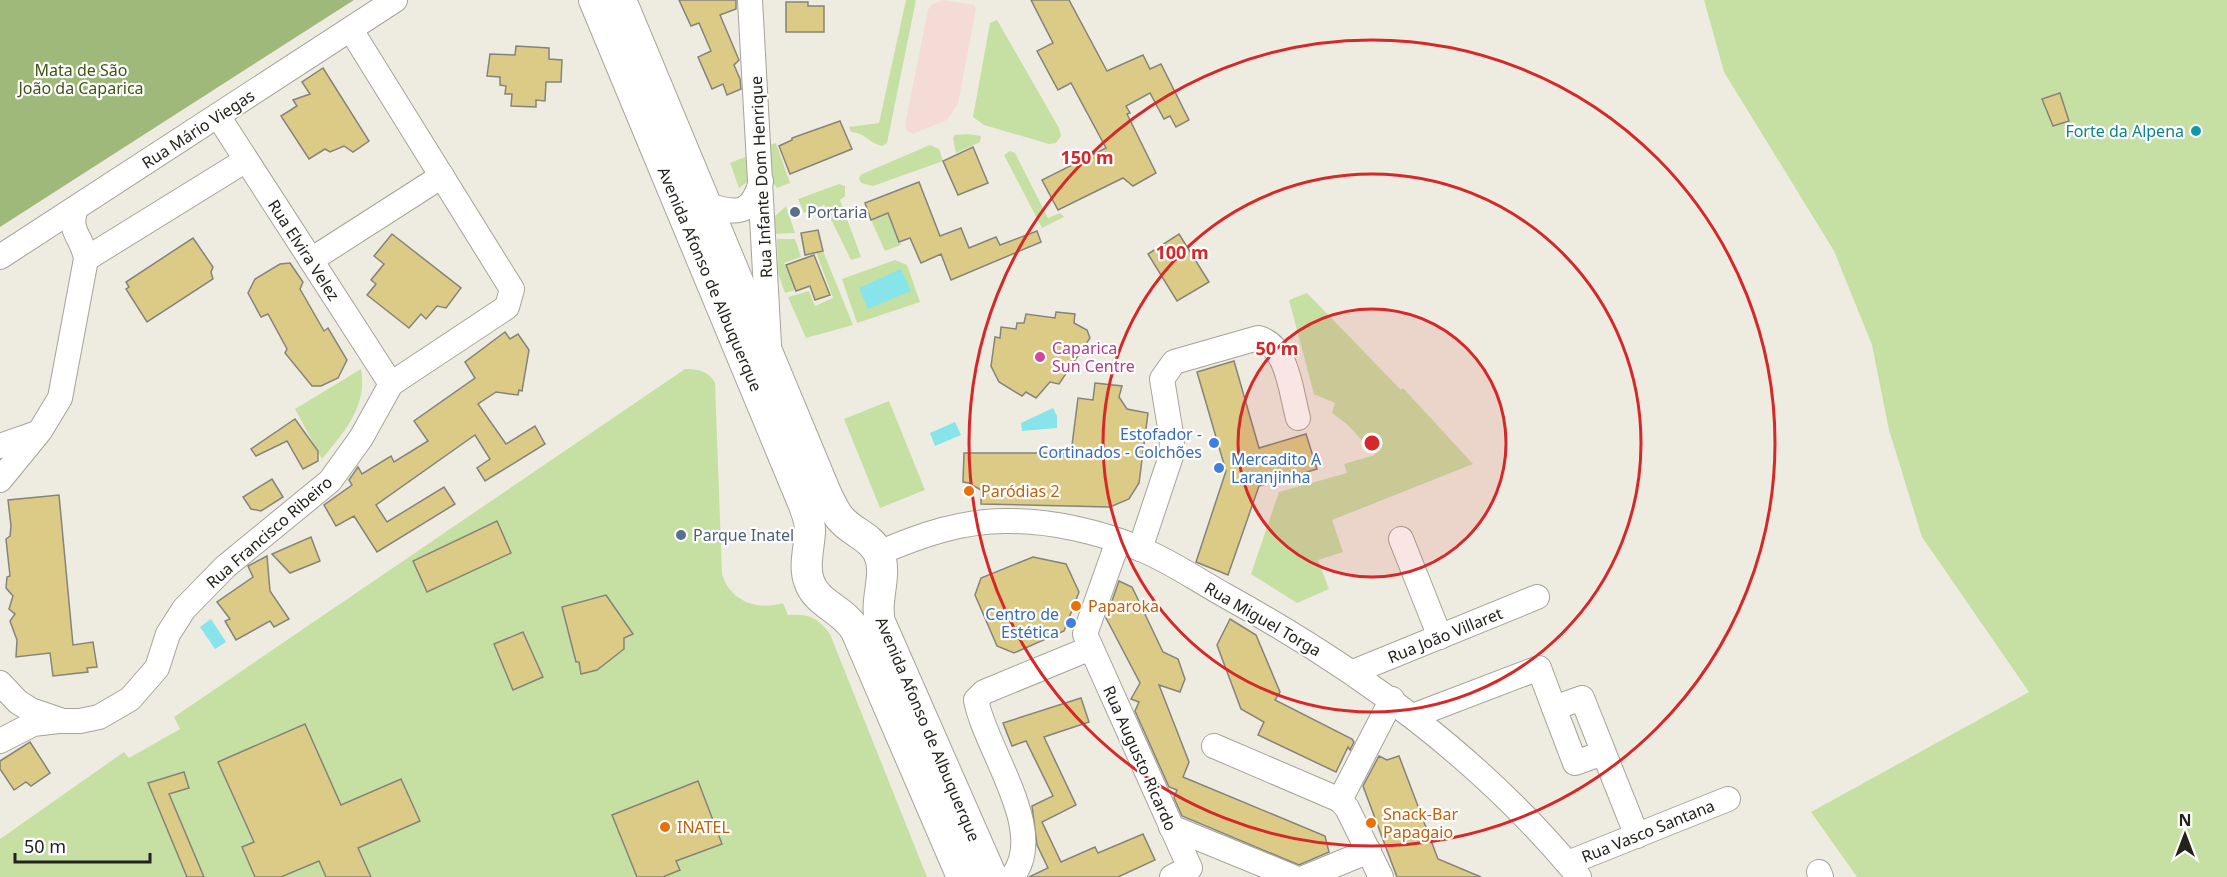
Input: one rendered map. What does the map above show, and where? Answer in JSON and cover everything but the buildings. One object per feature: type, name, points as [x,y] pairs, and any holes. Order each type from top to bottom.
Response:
[{"type":"main road","name":"Avenida Afonso de Albuquerque","points":[[594,0],[803,503],[810,523],[807,561],[809,582],[824,600],[845,615],[856,631],[962,877]]},
{"type":"main road","name":"Avenida Afonso de Albuquerque","points":[[621,0],[829,499],[840,518],[874,556],[880,622],[992,877]]},
{"type":"main road","points":[[807,561],[817,542],[826,535],[849,531],[874,556]]},
{"type":"main road","name":"Avenida Afonso de Albuquerque","points":[[824,600],[835,605],[857,604],[875,591],[874,556]]},
{"type":"street","name":"Rua Mário Viegas","points":[[0,257],[395,0]]},
{"type":"street","name":"Rua Infante Dom Henrique","points":[[750,0],[769,353]]},
{"type":"street","name":"Rua Francisco Ribeiro","points":[[0,683],[18,702],[31,710],[63,721],[80,721],[99,717],[117,708],[141,689],[157,668],[168,634],[184,609],[225,567],[330,481],[361,438],[391,384],[498,314],[511,299],[512,289],[506,278],[351,30]]},
{"type":"street","name":"Rua Elvira Velez","points":[[218,116],[391,384]]},
{"type":"street","points":[[86,259],[246,160]]},
{"type":"street","points":[[311,260],[442,176]]},
{"type":"street","points":[[708,205],[725,211],[745,209],[756,198],[761,181]]},
{"type":"street","points":[[0,480],[40,431],[60,398],[86,259],[84,247],[73,229],[72,219],[76,208]]},
{"type":"street","name":"Rua Augusto Ricardo","points":[[1181,873],[1171,827],[1085,634],[1171,456],[1172,440],[1162,379],[1174,362],[1258,338],[1265,339],[1279,352],[1298,418]]},
{"type":"street","points":[[0,446],[40,431]]},
{"type":"street","name":"Rua Miguel Torga","points":[[874,556],[911,539],[948,528],[1011,520],[1083,531],[1129,545],[1267,619],[1392,699],[1486,777],[1574,870]]},
{"type":"street","points":[[1401,539],[1440,637]]},
{"type":"street","name":"Rua João Villaret","points":[[1353,672],[1537,597]]},
{"type":"street","points":[[1012,877],[1024,847],[1020,814],[976,700],[979,695],[1091,648]]},
{"type":"street","points":[[1413,716],[1539,668],[1554,708],[1582,698],[1637,836]]},
{"type":"street","points":[[1340,800],[1392,699]]},
{"type":"street","points":[[0,741],[33,724],[63,721]]},
{"type":"street","points":[[1214,746],[1340,800],[1347,808],[1382,877]]},
{"type":"street","name":"Rua Vasco Santana","points":[[1574,870],[1637,836],[1728,799]]},
{"type":"street","points":[[1171,827],[1293,877]]},
{"type":"street","points":[[1306,877],[1369,851]]},
{"type":"shaded area","points":[[943,0],[974,5],[976,9],[958,104],[947,120],[913,134],[906,130],[905,125],[928,10],[931,5]]},
{"type":"green space","name":"Mata de São João da Caparica","points":[[0,0],[354,0],[0,227]]},
{"type":"green space","points":[[906,0],[916,0],[887,143],[882,146],[860,134],[851,132],[849,127],[879,123]]},
{"type":"green space","points":[[1704,0],[2227,0],[2227,877],[1857,877],[1811,812],[2029,692],[1922,537],[1889,430],[1872,345],[1834,251],[1724,72]]},
{"type":"green space","points":[[997,20],[1059,128],[1061,136],[1056,143],[1049,144],[984,125],[973,117],[990,23]]},
{"type":"green space","points":[[955,135],[981,136],[980,142],[956,153],[953,138]]},
{"type":"green space","points":[[776,143],[790,183],[777,188],[773,183],[770,145]]},
{"type":"green space","points":[[930,145],[939,149],[943,161],[873,186],[861,183],[859,178],[862,174]]},
{"type":"green space","points":[[1010,151],[1015,153],[1048,218],[1060,213],[1064,217],[1042,228],[1004,155]]},
{"type":"green space","points":[[750,155],[750,180],[739,188],[730,163]]},
{"type":"green space","points":[[839,184],[845,186],[845,196],[840,200],[861,257],[851,260],[824,205],[804,213],[798,199]]},
{"type":"green space","points":[[786,206],[795,233],[775,234],[774,217]]},
{"type":"green space","points":[[888,213],[901,245],[885,251],[871,220]]},
{"type":"green space","points":[[777,239],[795,239],[801,257],[784,263],[795,290],[785,293],[778,273]]},
{"type":"green space","points":[[823,251],[853,325],[806,338],[788,297],[809,291],[815,306],[833,298],[816,252]]},
{"type":"green space","points":[[895,260],[907,265],[920,302],[857,323],[842,279]]},
{"type":"green space","points":[[1307,293],[1401,390],[1403,388],[1473,464],[1332,520],[1343,552],[1318,560],[1329,589],[1297,603],[1251,574],[1279,492],[1347,473],[1344,464],[1375,455],[1348,425],[1332,413],[1335,403],[1314,394],[1289,300]]},
{"type":"green space","points":[[361,369],[361,395],[358,407],[346,428],[322,459],[295,409]]},
{"type":"green space","points":[[685,369],[703,372],[715,383],[722,574],[726,583],[731,591],[746,602],[764,606],[783,603],[788,615],[812,618],[830,634],[927,877],[0,877],[0,839],[124,752],[129,758],[180,729],[174,717]]},
{"type":"green space","points":[[889,401],[925,490],[880,508],[844,419]]},
{"type":"water","points":[[901,269],[911,291],[868,309],[859,288]]},
{"type":"water","points":[[1053,408],[1057,416],[1057,428],[1022,431],[1021,423]]},
{"type":"water","points":[[955,422],[961,435],[935,446],[930,433]]},
{"type":"water","points":[[211,619],[226,642],[215,649],[200,627]]},
{"type":"place","name":"Forte da Alpena","points":[[2196,131]]},
{"type":"place","name":"Portaria","points":[[795,212]]},
{"type":"place","name":"Caparica Sun Centre","points":[[1040,357]]},
{"type":"place","name":"Estofador - Cortinados - Colchões","points":[[1214,443]]},
{"type":"place","name":"Mercadito A Laranjinha","points":[[1219,468]]},
{"type":"place","name":"Paródias 2","points":[[969,491]]},
{"type":"place","name":"Parque Inatel","points":[[681,535]]},
{"type":"place","name":"Paparoka","points":[[1076,606]]},
{"type":"place","name":"Centro de Estética","points":[[1071,623]]},
{"type":"place","name":"Snack-Bar Papagaio","points":[[1371,823]]},
{"type":"place","name":"INATEL","points":[[665,827]]}]
